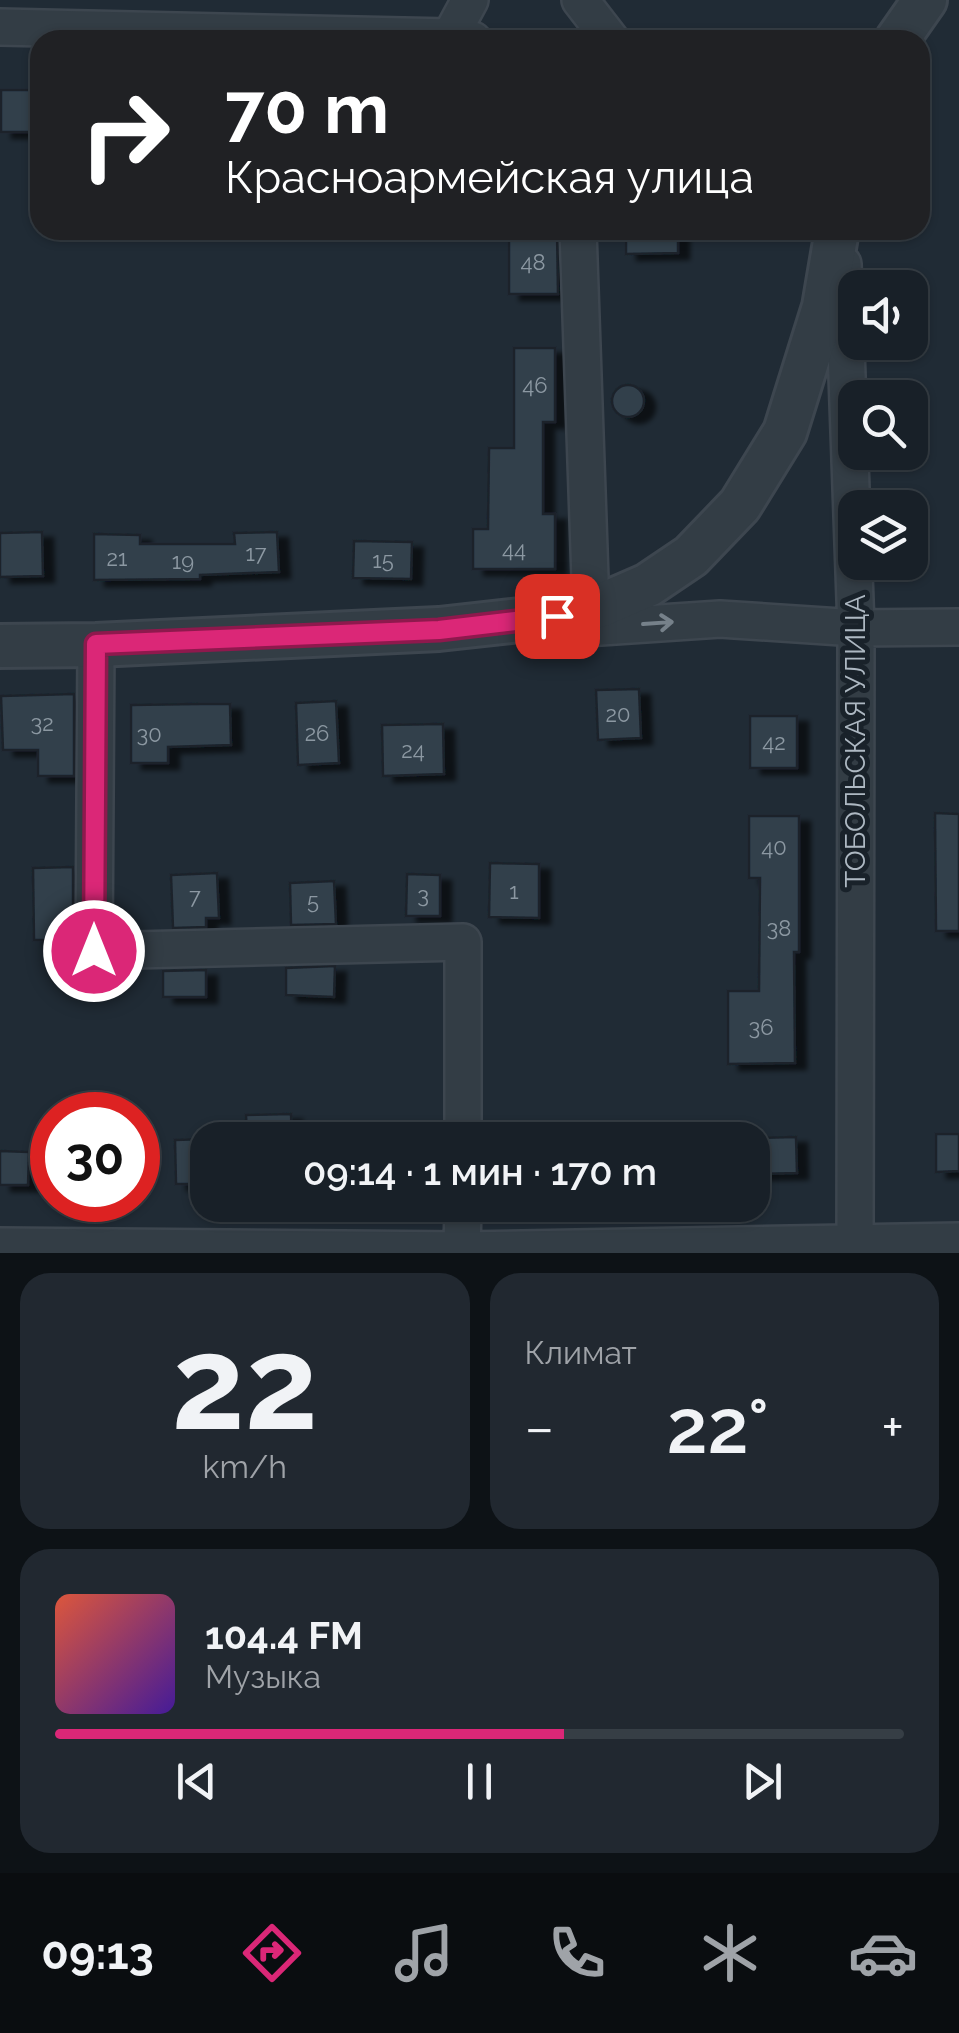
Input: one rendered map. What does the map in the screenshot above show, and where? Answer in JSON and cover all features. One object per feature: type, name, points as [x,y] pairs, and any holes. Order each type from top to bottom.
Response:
[{"type":"street","points":[[464,30],[470,0]]},
{"type":"street","points":[[580,0],[603,30]]},
{"type":"street","points":[[904,30],[925,0]]},
{"type":"street","points":[[0,27],[126,30]]},
{"type":"street","points":[[578,240],[590,578]]},
{"type":"street","points":[[0,646],[439,630],[557,616],[602,606],[648,585],[692,556],[740,505],[786,432],[824,307],[838,240]]},
{"type":"street","name":"ТОБОЛЬСКАЯ УЛИЦА","points":[[840,240],[856,628],[855,1248]]},
{"type":"street","points":[[351,634],[387,640],[720,620],[856,628],[959,627]]},
{"type":"street","points":[[96,644],[94,951],[464,942],[463,1122]]},
{"type":"street","points":[[462,1222],[462,1250]]},
{"type":"street","points":[[0,1246],[855,1248],[959,1241]]},
{"type":"building","points":[[1,90],[30,90],[30,132],[1,132]]},
{"type":"building","points":[[509,240],[557,240],[558,294],[509,294]]},
{"type":"building","points":[[626,240],[678,240],[678,253],[626,254]]},
{"type":"building","points":[[514,348],[555,348],[555,422],[543,422],[543,514],[555,514],[555,569],[473,569],[473,529],[488,529],[489,448],[514,448]]},
{"type":"building","points":[[628,385],[639,390],[644,401],[639,412],[628,417],[617,412],[612,401],[617,390]]},
{"type":"building","points":[[42,532],[43,576],[0,577],[0,533]]},
{"type":"building","points":[[277,532],[279,572],[200,575],[200,579],[94,580],[94,534],[140,535],[140,544],[235,544],[234,533]]},
{"type":"building","points":[[354,541],[412,542],[411,579],[353,578]]},
{"type":"building","points":[[639,689],[641,738],[598,740],[596,690]]},
{"type":"building","points":[[74,694],[74,776],[38,776],[38,750],[3,750],[1,696]]},
{"type":"building","points":[[336,701],[339,763],[298,765],[296,703]]},
{"type":"building","points":[[230,704],[231,745],[168,747],[168,763],[131,763],[131,705]]},
{"type":"building","points":[[750,716],[797,716],[797,768],[750,768]]},
{"type":"building","points":[[443,724],[444,774],[383,776],[382,725]]},
{"type":"building","points":[[935,813],[959,814],[959,931],[936,931]]},
{"type":"building","points":[[749,816],[799,816],[795,1063],[728,1064],[728,991],[759,991],[760,878],[749,878]]},
{"type":"building","points":[[490,863],[539,864],[539,918],[489,917]]},
{"type":"building","points":[[73,867],[73,940],[34,940],[33,868]]},
{"type":"building","points":[[217,873],[219,918],[206,918],[206,927],[173,928],[171,875]]},
{"type":"building","points":[[407,874],[440,875],[440,916],[406,916]]},
{"type":"building","points":[[334,881],[336,924],[291,925],[290,883]]},
{"type":"building","points":[[335,966],[334,997],[286,995],[286,968]]},
{"type":"building","points":[[206,970],[206,997],[163,997],[163,971]]},
{"type":"building","points":[[291,1114],[291,1122],[246,1122],[246,1115]]},
{"type":"building","points":[[936,1134],[959,1134],[959,1171],[936,1172]]},
{"type":"building","points":[[796,1137],[797,1173],[770,1174],[770,1138]]},
{"type":"building","points":[[175,1140],[190,1140],[190,1184],[176,1184]]},
{"type":"building","points":[[0,1151],[29,1152],[28,1185],[0,1185]]},
{"type":"route","points":[[94,951],[96,644],[439,630],[557,616]]}]
